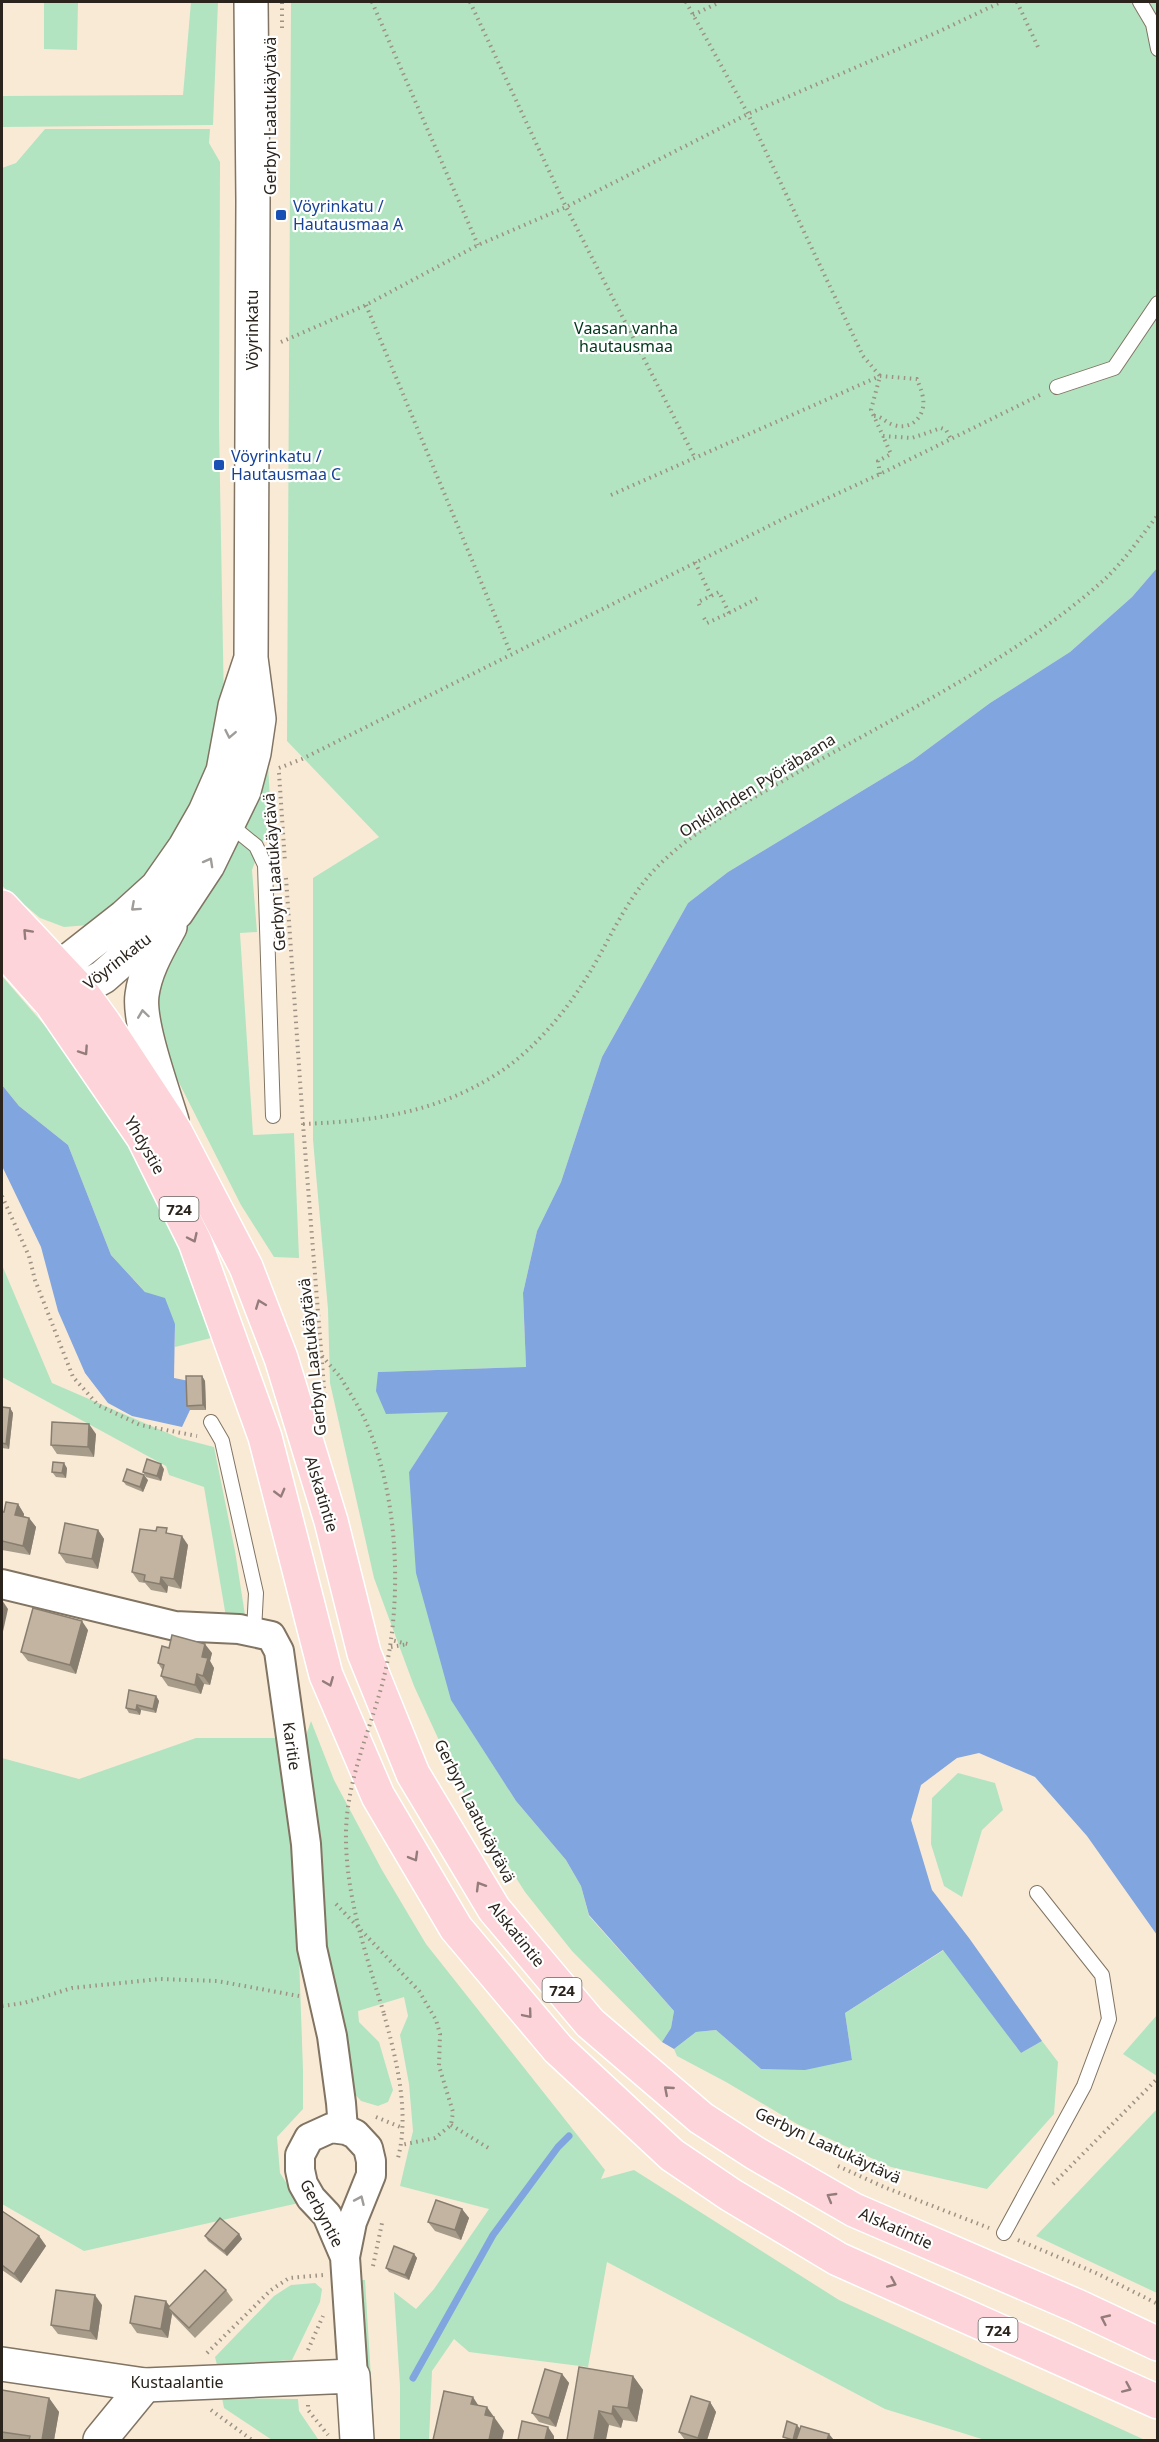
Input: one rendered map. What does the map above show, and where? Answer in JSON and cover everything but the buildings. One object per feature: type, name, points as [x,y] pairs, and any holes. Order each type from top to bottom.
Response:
[{"type":"main road","name":"Vöyrinkatu","points":[[64,987],[103,976],[177,912],[208,865],[235,706],[251,658],[253,201],[250,2]]},
{"type":"main road","name":"Vöyrinkatu","points":[[64,987],[124,917],[157,887],[185,848],[217,818]]},
{"type":"main road","name":"Yhdystie","points":[[2,907],[64,987],[195,1242],[265,1437],[326,1675],[378,1796],[456,1928],[558,2049],[672,2155],[730,2195],[838,2259],[1158,2402]]},
{"type":"main road","points":[[175,1131],[145,1026],[141,997],[147,971],[177,912]]},
{"type":"main road","name":"Yhdystie","points":[[2,948],[64,987],[104,1023],[175,1131],[246,1267],[281,1358]]},
{"type":"main road","name":"Alskatintie","points":[[281,1358],[331,1521],[364,1653],[413,1774],[494,1909],[590,2023],[701,2118],[755,2153],[854,2210],[1077,2306],[1158,2344]]},
{"type":"main road","name":"Kustaalantie","points":[[2,2364],[145,2385],[353,2376]]},
{"type":"main road","name":"Gerbyntie","points":[[353,2376],[357,2440]]},
{"type":"main road","points":[[100,2440],[145,2385]]},
{"type":"street","points":[[2,1584],[175,1626],[254,1631]]},
{"type":"street","name":"Karitie","points":[[254,1631],[271,1636],[279,1652],[306,1844],[312,1948],[332,2036],[343,2129]]},
{"type":"street","name":"Gerbyntie","points":[[346,2266],[327,2215],[311,2198],[303,2184],[300,2170],[300,2155],[309,2138],[323,2130],[343,2129],[355,2134],[364,2141],[371,2161],[371,2175],[352,2222],[346,2266],[353,2376]]},
{"type":"lane","points":[[1140,2],[1153,24],[1158,49]]},
{"type":"lane","points":[[1057,387],[1114,368],[1158,303]]},
{"type":"lane","points":[[217,818],[256,846],[265,865],[273,1116]]},
{"type":"lane","points":[[211,1422],[222,1441],[256,1593],[254,1631]]},
{"type":"lane","points":[[1004,2234],[1083,2086],[1109,2019],[1102,1975],[1037,1893]]},
{"type":"path","name":"Gerbyn Laatukäytävä","points":[[282,2],[282,37]]},
{"type":"path","points":[[372,2],[478,245]]},
{"type":"path","points":[[470,2],[566,207],[695,458]]},
{"type":"path","points":[[686,2],[748,114],[863,356],[880,376]]},
{"type":"path","points":[[693,15],[720,2]]},
{"type":"path","points":[[281,342],[366,305],[478,245],[566,207],[748,114],[940,31],[1001,2]]},
{"type":"path","points":[[1017,2],[1038,47]]},
{"type":"path","points":[[366,305],[511,654]]},
{"type":"path","points":[[281,331],[281,353]]},
{"type":"path","points":[[880,376],[872,401],[872,416],[891,454],[878,461],[880,474]]},
{"type":"path","points":[[611,495],[880,376],[917,379],[923,397],[923,409],[916,421],[905,426],[893,425],[880,416],[872,416]]},
{"type":"path","points":[[279,768],[302,759],[850,486],[880,474],[1057,387]]},
{"type":"path","points":[[883,436],[912,438],[941,428],[946,430],[951,439]]},
{"type":"path","name":"Onkilahden Pyöräbaana","points":[[303,1124],[358,1121],[409,1113],[439,1104],[500,1072],[529,1049],[554,1021],[589,974],[641,888],[657,867],[678,849],[710,825],[763,793],[978,670],[1030,637],[1108,576],[1158,515]]},
{"type":"path","points":[[695,562],[711,596]]},
{"type":"path","points":[[701,609],[698,602],[719,592],[729,613]]},
{"type":"path","points":[[704,618],[707,623],[758,598]]},
{"type":"path","name":"Gerbyn Laatukäytävä","points":[[279,756],[303,1124],[326,1405]]},
{"type":"path","points":[[2,1196],[29,1256],[35,1280],[73,1377],[98,1405],[140,1425],[222,1441]]},
{"type":"path","points":[[321,1355],[341,1378],[362,1415],[372,1439],[390,1511],[395,1560],[391,1640],[382,1683],[350,1792],[346,1831],[348,1872],[357,1926],[384,2014],[400,2091],[403,2128],[397,2163]]},
{"type":"path","points":[[385,1636],[392,1658]]},
{"type":"path","points":[[388,1647],[408,1644],[391,1640]]},
{"type":"path","points":[[308,1891],[335,1904],[419,1991],[436,2020],[440,2034],[440,2066],[453,2112],[451,2125],[435,2139],[401,2145]]},
{"type":"path","points":[[2,2006],[24,2003],[72,1988],[160,1979],[217,1982],[323,2001]]},
{"type":"path","points":[[1052,2186],[1158,2078]]},
{"type":"path","points":[[451,2125],[490,2149]]},
{"type":"path","name":"Gerbyn Laatukäytävä","points":[[832,2163],[884,2187],[1096,2273],[1158,2304]]},
{"type":"path","points":[[199,2356],[209,2353],[271,2290],[289,2278],[346,2266],[372,2274],[382,2218]]},
{"type":"green space","points":[[44,2],[78,2],[77,50],[44,49]]},
{"type":"green space","points":[[191,2],[218,2],[213,125],[2,127],[2,96],[183,95]]},
{"type":"green space","name":"Vaasan vanha hautausmaa","points":[[291,2],[1157,2],[1157,568],[1132,597],[1070,652],[990,703],[913,760],[728,872],[688,903],[602,1057],[561,1182],[537,1231],[523,1293],[526,1367],[378,1372],[449,1411],[409,1472],[451,1699],[516,1801],[566,1860],[581,1886],[589,1916],[674,2011],[671,2028],[662,2042],[572,1951],[525,1892],[466,1799],[414,1686],[374,1578],[330,1383],[328,1309],[313,1140],[313,878],[379,837],[287,741]]},
{"type":"green space","points":[[45,129],[210,129],[209,143],[220,162],[219,426],[224,707],[217,755],[153,875],[89,925],[64,927],[40,918],[2,886],[2,168],[16,163]]},
{"type":"green space","points":[[267,745],[271,819],[252,870],[257,932],[240,933],[253,1135],[294,1133],[299,1258],[274,1257],[241,1205],[165,1055],[159,1022],[159,997],[165,970]]},
{"type":"green space","points":[[2,976],[47,1028],[134,1154],[195,1269],[219,1336],[175,1347],[175,1324],[111,1255],[68,1145],[19,1106],[2,1085]]},
{"type":"green space","points":[[2,1265],[52,1383],[179,1438],[214,1447],[245,1615],[226,1617],[204,1487],[169,1475],[166,1466],[2,1377]]},
{"type":"green space","points":[[311,1721],[334,1780],[382,1870],[426,1944],[605,2170],[601,2179],[634,2170],[839,2300],[1145,2440],[985,2440],[885,2409],[607,2262],[588,2367],[469,2352],[454,2339],[432,2371],[429,2440],[400,2440],[400,2386],[394,2292],[416,2309],[434,2289],[489,2209],[400,2186],[413,2131],[409,2084],[400,2035],[408,2016],[404,1997],[358,2011],[359,2022],[379,2042],[393,2090],[388,2102],[378,2106],[361,2101],[353,2092],[323,1941],[321,1837],[302,1747]]},
{"type":"green space","points":[[196,1738],[281,1738],[295,1842],[303,2109],[277,2137],[280,2173],[299,2203],[84,2251],[2,2204],[2,1758],[79,1779]]},
{"type":"green space","points":[[958,1773],[995,1783],[1003,1810],[982,1830],[962,1897],[944,1886],[931,1844],[932,1798]]},
{"type":"green space","points":[[944,1950],[1021,2053],[1042,2041],[1058,2062],[1054,2114],[987,2189],[891,2167],[797,2124],[677,2056],[674,2049],[696,2032],[716,2030],[761,2069],[852,2060],[845,2013]]},
{"type":"green space","points":[[1157,2015],[1157,2076],[1123,2054]]},
{"type":"green space","points":[[1157,2109],[1157,2293],[1036,2236]]},
{"type":"green space","points":[[356,2280],[365,2280],[374,2426],[365,2426]]},
{"type":"green space","points":[[315,2283],[322,2289],[320,2302],[292,2360],[217,2365],[215,2357],[274,2296],[291,2285]]},
{"type":"green space","points":[[222,2398],[298,2399],[299,2411],[318,2439],[272,2440],[224,2408]]},
{"type":"water","points":[[1157,568],[1157,1935],[1087,1836],[1035,1777],[979,1753],[957,1758],[921,1785],[911,1820],[932,1890],[1042,2041],[1021,2053],[943,1950],[845,2013],[852,2060],[805,2070],[761,2069],[716,2030],[696,2032],[674,2049],[662,2042],[671,2028],[674,2011],[589,1915],[581,1886],[566,1860],[516,1801],[451,1700],[416,1573],[409,1472],[448,1412],[386,1414],[376,1391],[378,1372],[526,1367],[523,1293],[537,1231],[561,1182],[602,1057],[688,903],[728,872],[913,760],[990,703],[1070,652],[1132,597]]},
{"type":"water","points":[[2,1085],[19,1106],[68,1145],[111,1255],[145,1292],[165,1298],[175,1324],[174,1378],[189,1381],[190,1410],[182,1427],[132,1416],[108,1403],[85,1373],[58,1311],[41,1247],[2,1166]]},
{"type":"waterway","points":[[413,2378],[493,2235],[558,2147],[569,2136]]},
{"type":"place","name":"Vöyrinkatu / Hautausmaa A","points":[[281,215]]},
{"type":"place","name":"Vöyrinkatu / Hautausmaa C","points":[[219,465]]}]
